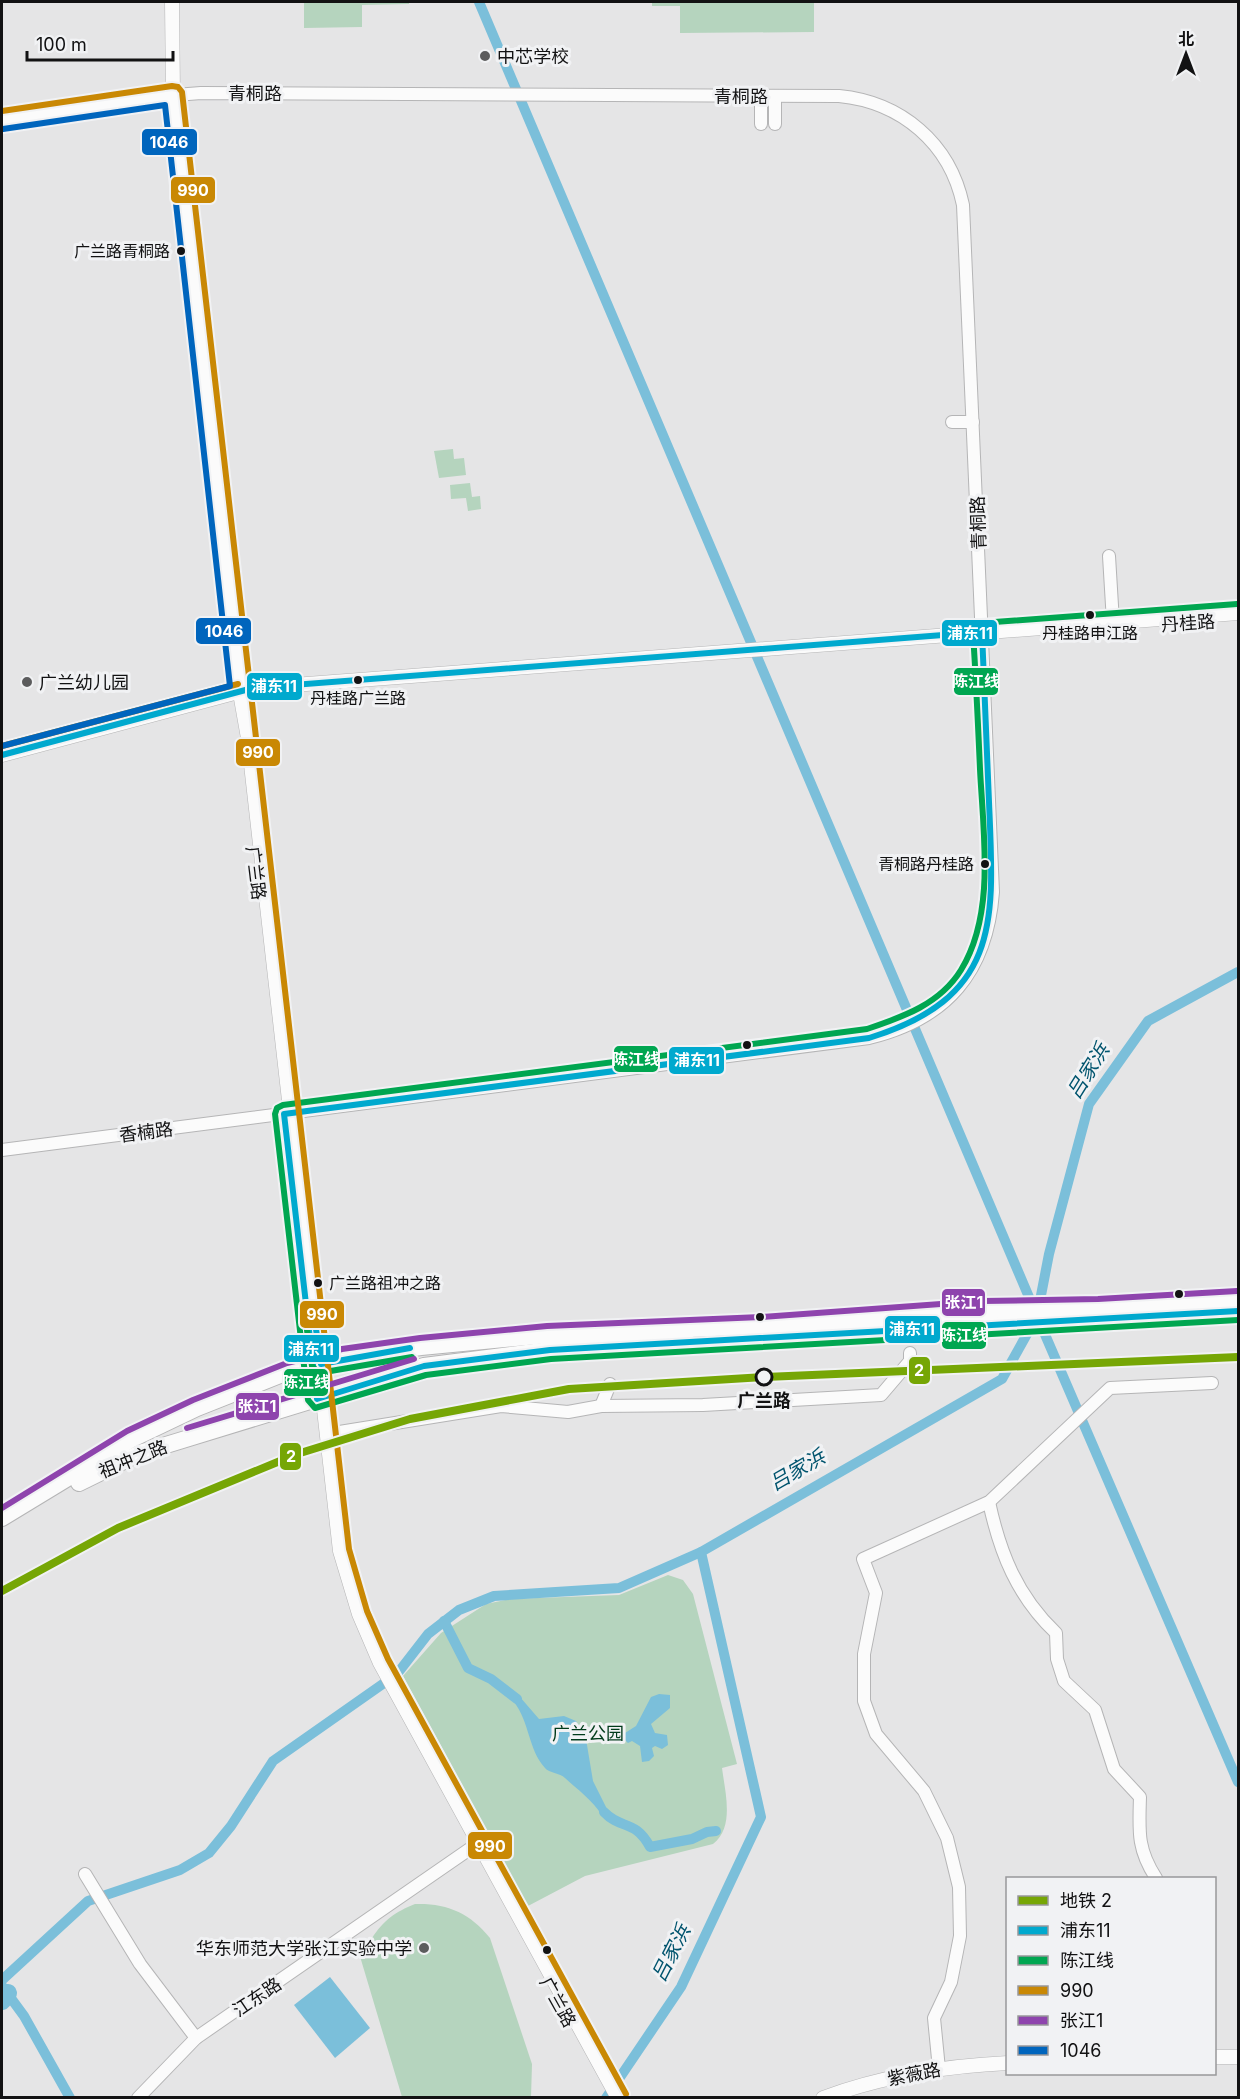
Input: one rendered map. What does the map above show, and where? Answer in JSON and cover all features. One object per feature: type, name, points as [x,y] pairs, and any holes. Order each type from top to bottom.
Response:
[{"type":"main road","name":"祖冲之路","points":[[1097,1314],[1239,1300]]},
{"type":"main road","name":"祖冲之路","points":[[2,1518],[132,1439],[197,1408],[317,1364],[422,1347],[547,1335],[982,1317],[1239,1311]]},
{"type":"main road","name":"祖冲之路","points":[[2,1530],[83,1481],[140,1453],[424,1366],[480,1357],[622,1344],[982,1317]]},
{"type":"street","name":"广兰路","points":[[172,2],[173,95],[240,693],[237,707],[317,1364],[330,1519],[340,1574],[354,1616],[378,1665],[602,2076],[610,2097]]},
{"type":"street","name":"青桐路","points":[[173,95],[499,94],[846,97],[881,105],[912,123],[927,136],[947,161],[960,191],[963,205],[992,845],[992,913],[988,933],[971,971],[958,989],[928,1015],[895,1032],[868,1038],[287,1114]]},
{"type":"street","points":[[2,120],[173,95]]},
{"type":"street","points":[[762,96],[762,124]]},
{"type":"street","points":[[775,96],[775,124]]},
{"type":"street","points":[[952,422],[973,422]]},
{"type":"street","points":[[1109,556],[1113,622]]},
{"type":"street","name":"丹桂路","points":[[982,635],[1239,613]]},
{"type":"street","name":"丹桂路","points":[[2,755],[253,688],[982,635],[1239,619]]},
{"type":"street","name":"香楠路","points":[[2,1150],[287,1114]]},
{"type":"street","points":[[327,1434],[501,1406],[568,1412],[601,1406],[691,1406],[881,1395],[910,1360],[910,1353]]},
{"type":"street","points":[[939,2069],[934,2018],[951,1982],[960,1936],[959,1887],[947,1838],[924,1791],[876,1734],[864,1701],[864,1654],[876,1593],[862,1559],[989,1502],[1110,1388],[1212,1383]]},
{"type":"street","points":[[601,1406],[610,1384]]},
{"type":"street","name":"广兰路","points":[[320,1398],[327,1434],[340,1551],[359,1614],[378,1665]]},
{"type":"street","points":[[989,1502],[997,1541],[1015,1584],[1038,1616],[1056,1633],[1057,1659],[1064,1681],[1095,1710],[1114,1769],[1140,1797],[1138,1836],[1144,1860],[1155,1877]]},
{"type":"street","name":"广兰路","points":[[399,1704],[474,1846],[602,2076],[618,2097]]},
{"type":"street","name":"江东路","points":[[138,2097],[196,2038],[474,1846]]},
{"type":"street","points":[[85,1874],[140,1964],[196,2038]]},
{"type":"street","points":[[1216,2057],[1239,2057]]},
{"type":"street","name":"紫薇路","points":[[823,2097],[873,2082],[939,2069],[1006,2063]]},
{"type":"green space","points":[[304,2],[409,2],[409,4],[362,5],[362,27],[304,28]]},
{"type":"green space","points":[[652,2],[814,2],[814,32],[680,33],[680,6],[652,6]]},
{"type":"green space","points":[[453,449],[454,459],[464,458],[466,475],[439,478],[434,451]]},
{"type":"green space","points":[[470,483],[472,497],[480,496],[481,509],[468,511],[466,498],[451,499],[450,485]]},
{"type":"green space","name":"广兰公园","points":[[668,1575],[683,1580],[693,1594],[737,1764],[722,1768],[727,1809],[724,1828],[720,1837],[713,1844],[585,1876],[528,1906],[403,1676],[441,1633],[486,1604],[510,1599],[619,1595]]},
{"type":"green space","points":[[415,1904],[437,1905],[457,1911],[474,1922],[490,1938],[532,2064],[531,2097],[402,2097],[356,1943],[372,1938],[390,1917]]},
{"type":"water","points":[[659,1694],[670,1695],[670,1708],[651,1724],[655,1733],[667,1735],[668,1745],[662,1749],[655,1746],[652,1748],[654,1756],[649,1761],[642,1762],[640,1746],[632,1741],[628,1743],[623,1738],[625,1733],[636,1726],[651,1697]]},
{"type":"water","points":[[520,1697],[539,1719],[564,1716],[576,1721],[586,1739],[593,1781],[607,1809],[601,1814],[565,1778],[547,1770],[539,1761],[523,1718],[514,1702]]},
{"type":"water","points":[[330,1977],[370,2028],[335,2058],[294,2005]]},
{"type":"waterway","points":[[479,2],[1037,1316],[1238,1782]]},
{"type":"waterway","name":"吕家浜","points":[[606,2098],[681,1987],[761,1817],[701,1552],[1002,1379],[1037,1316],[1049,1254],[1089,1104],[1148,1021],[1238,972]]},
{"type":"waterway","points":[[2,1980],[88,1901],[180,1870],[209,1853],[231,1826],[273,1761],[397,1674],[428,1634],[459,1610],[494,1596],[619,1588],[701,1552]]},
{"type":"waterway","points":[[444,1621],[468,1668],[491,1679],[517,1699]]},
{"type":"waterway","points":[[604,1812],[610,1818],[639,1832],[650,1847],[692,1839],[707,1832],[716,1831]]},
{"type":"waterway","points":[[2,1986],[24,2016],[70,2098]]},
{"type":"waterway","name":"吕家浜","points":[[2,2001],[8,1993]]},
{"type":"metro line","name":"2","points":[[2,1591],[118,1528],[297,1454],[410,1419],[569,1389],[765,1377],[1238,1357]]},
{"type":"transit line","name":"990","points":[[2,111],[172,86],[178,87],[182,92],[349,1549],[367,1611],[388,1659],[626,2094]]},
{"type":"transit line","name":"1046","points":[[2,746],[230,686],[165,105],[3,129]]},
{"type":"transit line","name":"陈江线","points":[[1237,604],[981,623],[975,626],[973,633],[985,845],[983,898],[972,948],[961,970],[943,992],[920,1008],[867,1029],[283,1105],[277,1108],[275,1114],[308,1400],[315,1408],[426,1375],[551,1359],[1238,1320]]},
{"type":"transit line","name":"浦东11","points":[[2,755],[253,688],[982,632],[991,883],[988,918],[981,949],[967,976],[945,1000],[913,1021],[869,1038],[284,1114],[317,1399],[424,1366],[550,1350],[1238,1311]]},
{"type":"transit line","name":"990","points":[[2,746],[238,684]]},
{"type":"transit line","name":"张江1","points":[[2,1508],[127,1431],[193,1400],[287,1363],[342,1349],[420,1338],[547,1326],[761,1317],[982,1301],[1098,1299],[1237,1291]]},
{"type":"transit line","name":"浦东11","points":[[316,1329],[321,1364],[410,1348]]},
{"type":"transit line","name":"陈江线","points":[[307,1330],[312,1366],[319,1373],[412,1357]]},
{"type":"transit line","name":"张江1","points":[[187,1428],[414,1359]]},
{"type":"place","name":"中芯学校","points":[[485,56]]},
{"type":"place","name":"广兰路青桐路","points":[[181,251]]},
{"type":"place","name":"丹桂路申江路","points":[[1090,615]]},
{"type":"place","name":"丹桂路广兰路","points":[[358,680]]},
{"type":"place","name":"广兰幼儿园","points":[[27,682]]},
{"type":"place","name":"青桐路丹桂路","points":[[985,864]]},
{"type":"place","name":"广兰路祖冲之路","points":[[318,1283]]},
{"type":"place","name":"广兰路","points":[[764,1377]]},
{"type":"place","name":"华东师范大学张江实验中学","points":[[424,1948]]}]
